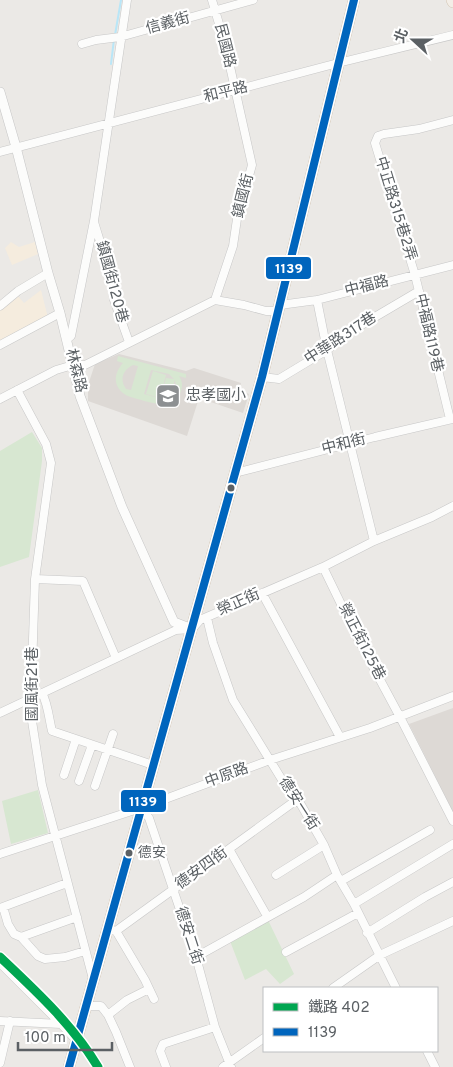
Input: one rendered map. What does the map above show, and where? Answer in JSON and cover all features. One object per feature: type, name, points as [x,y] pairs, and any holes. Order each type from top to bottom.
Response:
[{"type":"main road","points":[[69,1067],[93,979],[112,930],[141,808],[262,377],[354,0]]},
{"type":"street","points":[[66,339],[71,336],[94,221],[108,124],[116,37],[127,0]]},
{"type":"street","name":"民國路","points":[[212,0],[225,44],[235,92]]},
{"type":"street","name":"信義街","points":[[82,44],[116,37],[253,0]]},
{"type":"street","name":"和平路","points":[[0,152],[235,92],[338,63],[453,35]]},
{"type":"street","name":"林森路","points":[[0,92],[60,313],[80,396],[122,507],[174,622],[192,629]]},
{"type":"street","name":"鎮國街","points":[[215,300],[233,246],[237,219],[252,165],[235,92]]},
{"type":"street","name":"中正路315巷2弄","points":[[415,275],[375,143],[378,136],[384,134],[419,129],[453,120]]},
{"type":"street","name":"鎮國街120巷","points":[[94,221],[109,271],[114,300],[129,342]]},
{"type":"street","name":"中福路","points":[[279,308],[453,265]]},
{"type":"street","points":[[0,306],[18,291],[48,273]]},
{"type":"street","name":"中福路119巷","points":[[415,275],[451,419]]},
{"type":"street","name":"中華路317巷","points":[[262,377],[279,379],[326,350],[358,327],[418,291]]},
{"type":"street","points":[[0,399],[56,370],[73,365],[85,365],[215,300],[266,311],[279,308]]},
{"type":"street","points":[[316,300],[326,350],[374,541]]},
{"type":"street","points":[[0,345],[60,313]]},
{"type":"street","name":"國風街21巷","points":[[17,390],[46,444],[51,463],[35,579],[30,699],[35,746],[42,785],[93,979]]},
{"type":"street","name":"中和街","points":[[236,473],[451,419]]},
{"type":"street","name":"榮正街","points":[[0,713],[176,630],[192,629],[200,620],[323,567],[374,541],[432,517],[453,506]]},
{"type":"street","name":"榮正街125巷","points":[[323,567],[356,637],[400,717],[453,821]]},
{"type":"street","points":[[35,579],[83,581],[116,658]]},
{"type":"street","points":[[262,593],[340,736]]},
{"type":"street","name":"德安一街","points":[[206,618],[234,700],[295,801],[300,803],[324,845],[396,987]]},
{"type":"street","points":[[42,693],[46,700],[52,731],[153,765]]},
{"type":"street","name":"中原路","points":[[0,854],[141,808],[270,760],[400,717],[453,696]]},
{"type":"street","points":[[95,786],[113,734]]},
{"type":"street","points":[[64,775],[76,739]]},
{"type":"street","points":[[79,781],[92,745]]},
{"type":"street","name":"德安四街","points":[[112,930],[173,890],[295,801]]},
{"type":"street","name":"德安二街","points":[[141,808],[149,818],[196,957],[215,1027],[228,1065]]},
{"type":"street","points":[[196,957],[268,916],[430,830]]},
{"type":"street","points":[[354,904],[453,844]]},
{"type":"street","points":[[276,875],[324,845]]},
{"type":"street","points":[[228,849],[268,916]]},
{"type":"street","points":[[67,882],[1,907],[14,934],[21,937],[38,956],[45,959],[85,951]]},
{"type":"street","points":[[368,933],[425,897],[453,882]]},
{"type":"street","points":[[286,952],[358,913]]},
{"type":"street","points":[[21,937],[77,917]]},
{"type":"street","points":[[334,987],[380,955],[453,921]]},
{"type":"street","points":[[112,930],[154,999]]},
{"type":"street","points":[[0,963],[76,1040]]},
{"type":"street","points":[[108,1015],[127,1000],[148,989]]},
{"type":"street","points":[[86,1006],[102,1006],[108,1015],[130,1067]]},
{"type":"street","points":[[0,1021],[61,1024]]},
{"type":"street","points":[[0,1063],[10,1021]]},
{"type":"street","points":[[166,1067],[160,1051],[163,1044],[215,1027]]},
{"type":"street","points":[[228,1065],[263,1039]]},
{"type":"street","points":[[428,1052],[435,1067]]},
{"type":"shaded area","points":[[11,242],[19,247],[35,242],[38,254],[12,265],[5,248]]},
{"type":"shaded area","points":[[41,290],[48,318],[0,343],[0,309],[18,296],[24,303]]},
{"type":"shaded area","name":"忠孝國小","points":[[119,354],[186,371],[194,368],[241,383],[239,390],[249,394],[243,413],[199,398],[187,436],[88,401],[88,385],[95,364]]},
{"type":"shaded area","points":[[453,708],[453,812],[409,724]]},
{"type":"green space","points":[[118,356],[186,374],[186,378],[179,376],[182,389],[174,401],[164,404],[147,402],[127,396],[117,386],[118,370],[123,363],[117,361]],"holes":[[[133,365],[138,366],[131,390],[126,389],[123,375]],[[151,370],[169,374],[174,379],[166,378],[162,394],[169,396],[175,380],[176,388],[170,397],[162,399],[144,394]]]},
{"type":"green space","points":[[153,371],[166,375],[160,398],[146,394]]},
{"type":"green space","points":[[32,432],[42,448],[42,461],[29,557],[0,567],[0,451]]},
{"type":"green space","points":[[38,790],[48,833],[11,844],[2,801]]},
{"type":"green space","points":[[268,920],[294,974],[280,984],[266,969],[245,980],[230,941]]},
{"type":"waterway","points":[[115,35],[121,0]]},
{"type":"waterway","points":[[111,64],[114,39]]},
{"type":"rail line","name":"402","points":[[0,957],[65,1022],[98,1067]]},
{"type":"transit line","name":"1139","points":[[69,1067],[262,377],[354,0]]},
{"type":"place","name":"忠孝國小","points":[[168,396]]},
{"type":"place","name":"德安","points":[[129,853]]}]
